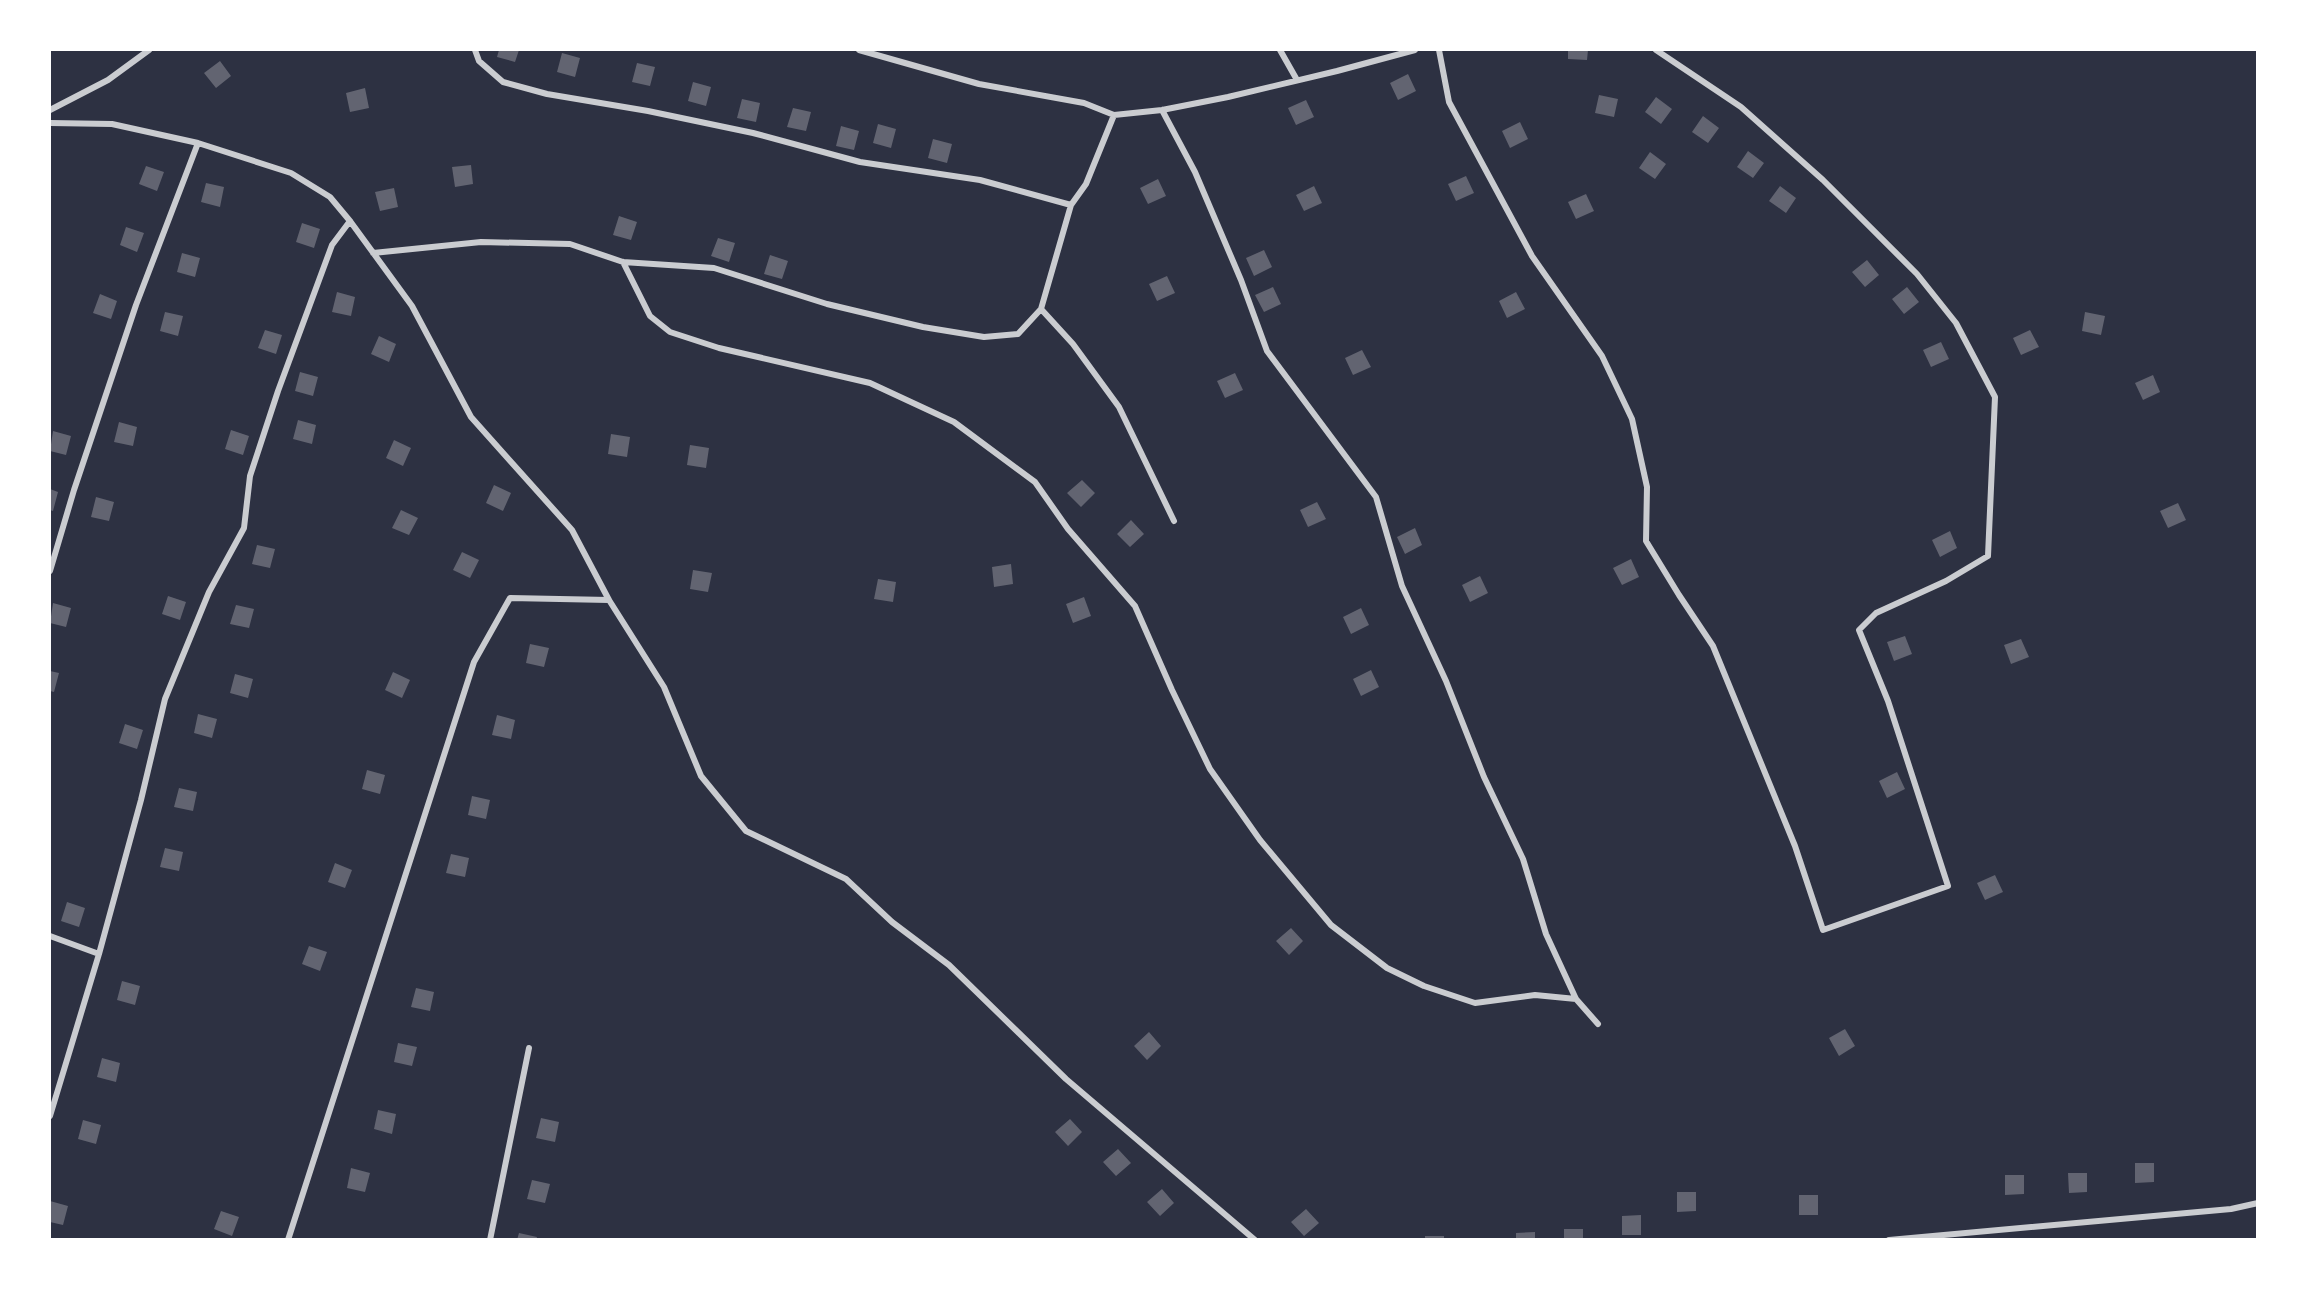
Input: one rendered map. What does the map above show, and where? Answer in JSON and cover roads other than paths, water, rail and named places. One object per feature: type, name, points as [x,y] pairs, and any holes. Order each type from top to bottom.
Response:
[{"type":"street","points":[[50,110],[108,80],[150,50]]},
{"type":"street","points":[[475,50],[479,61],[503,82],[547,94],[730,128],[860,162],[981,180],[1071,205]]},
{"type":"street","points":[[859,50],[979,84],[1084,103],[1114,115],[1162,110],[1228,97],[1414,50]]},
{"type":"street","points":[[1280,50],[1297,80]]},
{"type":"street","points":[[1438,50],[1449,102],[1532,256],[1602,356],[1632,419],[1647,487],[1646,541],[1678,595],[1713,646],[1795,846],[1823,930],[1948,886],[1888,701],[1859,630],[1876,613],[1946,581],[1988,556],[1995,397],[1956,323],[1917,274],[1823,180],[1741,107],[1656,50]]},
{"type":"street","points":[[1162,110],[1195,172],[1241,280],[1267,351],[1376,496],[1402,586],[1446,681],[1484,777],[1523,859],[1546,934],[1576,999],[1598,1024]]},
{"type":"street","points":[[373,253],[481,242],[570,244],[623,262],[714,268],[827,303],[923,327],[984,337],[1018,334],[1041,309],[1071,205],[1086,184],[1114,115]]},
{"type":"street","points":[[50,123],[112,124],[198,143],[291,173],[330,197],[412,306],[471,417],[572,530],[609,600],[664,687],[701,776],[746,831],[846,879],[892,922],[949,965],[1066,1079],[1255,1239]]},
{"type":"street","points":[[50,571],[136,305],[198,143]]},
{"type":"street","points":[[50,1116],[99,954],[141,800],[165,699],[209,592],[244,528],[250,476],[278,391],[332,245],[350,221]]},
{"type":"street","points":[[623,262],[650,316],[670,332],[719,348],[870,383],[954,422],[1035,482],[1068,529],[1135,606],[1210,769],[1260,840],[1331,925],[1387,968],[1424,986],[1475,1003],[1535,995],[1576,999]]},
{"type":"street","points":[[1041,309],[1073,344],[1119,407],[1174,521]]},
{"type":"street","points":[[288,1239],[474,662],[510,598],[609,600]]},
{"type":"street","points":[[50,936],[99,954]]},
{"type":"street","points":[[490,1239],[529,1048]]},
{"type":"street","points":[[1889,1239],[1922,1238],[2231,1209],[2258,1203]]}]
